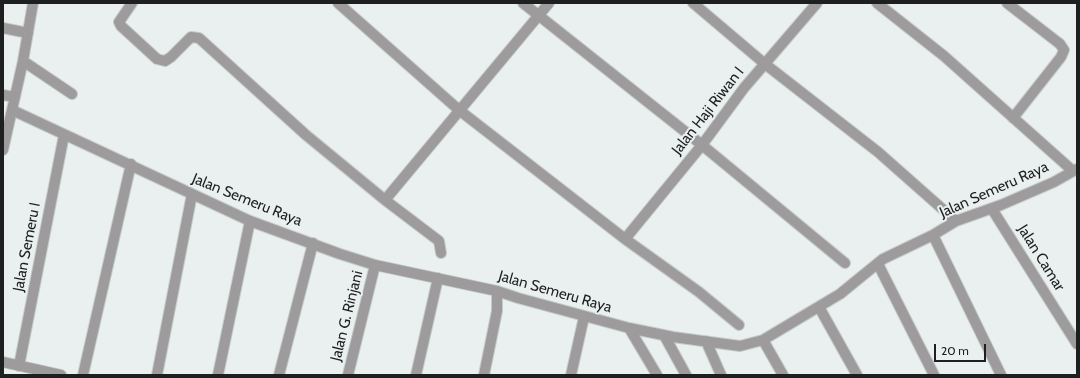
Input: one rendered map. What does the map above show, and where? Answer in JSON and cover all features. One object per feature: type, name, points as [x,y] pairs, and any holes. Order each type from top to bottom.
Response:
[{"type":"street","points":[[3,150],[14,97],[24,61],[33,3]]},
{"type":"street","points":[[132,3],[119,22],[120,26],[157,59],[164,61],[171,57],[191,37],[198,38],[306,136],[438,241],[442,253]]},
{"type":"street","points":[[338,3],[458,110],[625,239],[699,292],[739,325]]},
{"type":"street","points":[[523,3],[702,145],[845,263]]},
{"type":"street","points":[[385,200],[458,110],[549,3]]},
{"type":"street","points":[[692,3],[765,64],[878,152],[956,221]]},
{"type":"street","name":"Jalan Haji Riwan I","points":[[625,239],[702,145],[744,88],[817,3]]},
{"type":"street","points":[[877,3],[944,56],[1075,170]]},
{"type":"street","points":[[1007,3],[1060,44],[1064,50],[1061,57],[1014,118]]},
{"type":"street","points":[[3,28],[28,33]]},
{"type":"street","points":[[24,61],[72,94]]},
{"type":"street","points":[[3,95],[14,97]]},
{"type":"street","name":"Jalan Semeru Raya","points":[[12,110],[64,135],[131,164],[250,221],[340,254],[375,265],[497,291],[584,317],[629,328],[664,335],[740,346],[763,340],[819,307],[840,294],[883,259],[933,235],[956,221],[992,208],[1054,182],[1075,170]]},
{"type":"street","name":"Jalan Semeru I","points":[[19,366],[64,135]]},
{"type":"street","points":[[83,375],[131,164]]},
{"type":"street","points":[[157,375],[192,194]]},
{"type":"street","name":"Jalan Camar","points":[[992,208],[1077,344]]},
{"type":"street","points":[[218,375],[250,221]]},
{"type":"street","points":[[933,235],[1001,375]]},
{"type":"street","points":[[279,375],[313,243]]},
{"type":"street","points":[[878,264],[934,375]]},
{"type":"street","name":"Jalan G. Rinjani","points":[[348,375],[375,265]]},
{"type":"street","points":[[416,375],[438,278]]},
{"type":"street","points":[[484,375],[497,311],[497,291]]},
{"type":"street","points":[[819,307],[857,375]]},
{"type":"street","points":[[571,375],[584,317]]},
{"type":"street","points":[[629,328],[657,375]]},
{"type":"street","points":[[664,335],[686,375]]},
{"type":"street","points":[[763,340],[783,375]]},
{"type":"street","points":[[706,341],[721,375]]},
{"type":"street","points":[[3,362],[61,375]]}]
